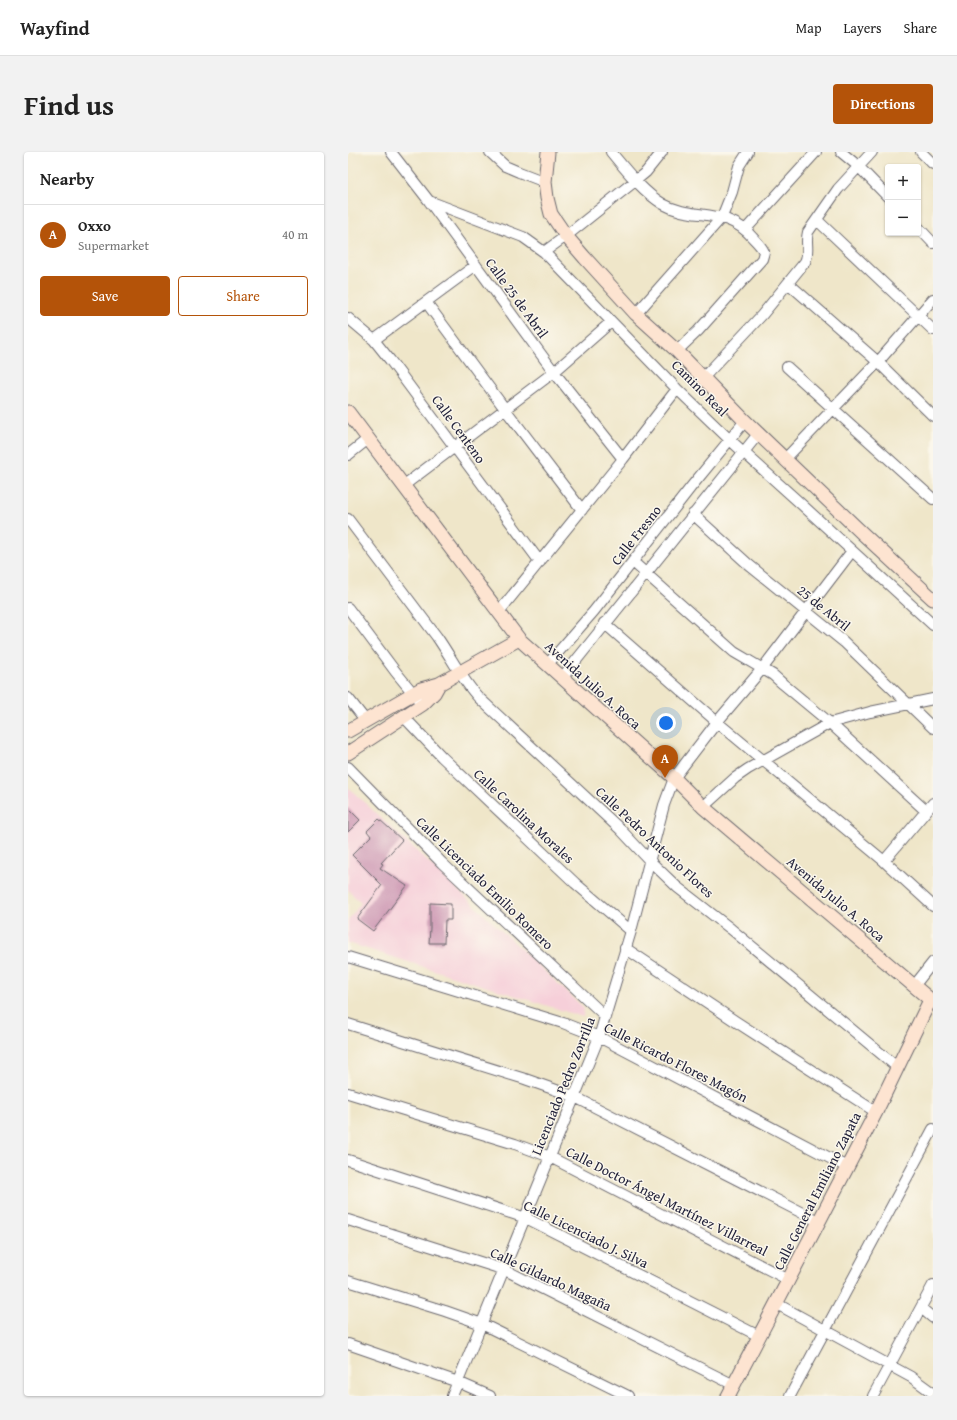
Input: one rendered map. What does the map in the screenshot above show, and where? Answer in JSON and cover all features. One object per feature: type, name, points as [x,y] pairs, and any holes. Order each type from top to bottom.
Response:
[{"type":"street","name":"Calle 25 de Abril","points":[[390,152],[476,265],[554,372],[623,459]]},
{"type":"street","points":[[490,152],[505,166],[545,182]]},
{"type":"street","name":"Camino Real","points":[[548,152],[545,182],[547,198],[551,214],[566,236],[636,314],[678,351],[745,421],[933,599]]},
{"type":"street","points":[[611,152],[635,181],[656,199],[671,208],[722,217],[746,229],[764,252],[762,259],[678,351]]},
{"type":"street","points":[[544,252],[646,172],[662,152]]},
{"type":"street","points":[[636,314],[722,217],[730,197],[739,166],[748,152]]},
{"type":"street","points":[[746,229],[816,152]]},
{"type":"street","points":[[841,152],[858,166],[885,194]]},
{"type":"street","points":[[703,378],[762,315],[805,262],[808,252],[808,235],[817,220],[838,189],[872,152]]},
{"type":"street","points":[[921,152],[933,164]]},
{"type":"street","name":"Camino Real","points":[[428,201],[523,237],[544,252],[677,389],[730,440],[933,625]]},
{"type":"street","points":[[817,220],[933,330]]},
{"type":"street","points":[[921,230],[933,243]]},
{"type":"street","points":[[374,340],[476,265]]},
{"type":"street","points":[[788,284],[878,362],[933,416]]},
{"type":"street","points":[[785,459],[878,362],[933,299]]},
{"type":"street","points":[[426,302],[582,510]]},
{"type":"street","name":"Calle Centeno","points":[[348,318],[374,340],[414,390],[455,448],[540,562]]},
{"type":"street","points":[[403,486],[554,372],[611,322]]},
{"type":"street","points":[[787,367],[933,499]]},
{"type":"street","points":[[498,613],[623,459],[677,389]]},
{"type":"street","name":"Avenida Julio A. Roca","points":[[348,412],[519,639],[674,778],[704,807],[932,1001]]},
{"type":"street","name":"Calle Fresno","points":[[548,666],[594,611],[691,487],[745,421]]},
{"type":"street","points":[[562,678],[604,623],[759,433]]},
{"type":"street","points":[[348,455],[368,439]]},
{"type":"street","name":"25 de Abril","points":[[694,514],[749,565],[844,642],[933,728]]},
{"type":"street","name":"Calle Pedro Antonio Flores","points":[[348,519],[441,643],[468,687],[478,697],[620,829],[677,887],[731,929],[897,1066]]},
{"type":"street","name":"Licenciado Pedro Zorrilla","points":[[452,1396],[599,1037],[631,931],[664,805],[674,778],[717,722],[762,669],[852,551]]},
{"type":"street","points":[[633,562],[734,652],[773,675],[930,807],[884,861]]},
{"type":"street","points":[[348,608],[412,694],[423,704]]},
{"type":"street","points":[[604,623],[717,722],[884,861],[933,906]]},
{"type":"street","points":[[348,731],[421,689],[439,684],[519,639]]},
{"type":"street","points":[[348,753],[423,704],[434,693],[439,684]]},
{"type":"street","points":[[348,698],[353,711],[366,721]]},
{"type":"street","points":[[704,807],[735,778],[748,769],[830,723],[870,712],[933,699]]},
{"type":"street","name":"Calle Carolina Morales","points":[[403,716],[442,757],[575,883],[631,931]]},
{"type":"street","name":"Calle Licenciado Emilio Romero","points":[[348,767],[442,863],[605,1016]]},
{"type":"street","points":[[625,948],[738,1024],[876,1112]]},
{"type":"street","name":"Calle Ricardo Flores Magón","points":[[348,957],[556,1021],[599,1037],[847,1167]]},
{"type":"street","points":[[914,986],[933,962]]},
{"type":"street","name":"Calle General Emiliano Zapata","points":[[731,1391],[876,1112],[897,1066],[932,1001]]},
{"type":"street","points":[[348,1024],[525,1079],[574,1096],[818,1221]]},
{"type":"street","name":"Calle Doctor Ángel Martínez Villarreal","points":[[348,1093],[514,1144],[550,1157],[789,1280]]},
{"type":"street","points":[[790,1396],[933,1129]]},
{"type":"street","name":"Calle Licenciado J. Silva","points":[[348,1160],[526,1218],[759,1336]]},
{"type":"street","name":"Calle Gildardo Magaña","points":[[348,1220],[504,1270],[731,1391]]},
{"type":"street","points":[[348,1281],[482,1324],[628,1396]]},
{"type":"street","points":[[873,1396],[891,1366],[933,1285]]},
{"type":"street","points":[[777,1304],[891,1366],[933,1393]]},
{"type":"street","points":[[921,1308],[933,1318]]},
{"type":"street","points":[[348,1344],[458,1382],[490,1396]]},
{"type":"shaded area","points":[[348,787],[584,1008],[583,1017],[348,943],[348,921],[361,903],[348,890]]},
{"type":"building","points":[[348,808],[360,820],[348,832]]},
{"type":"building","points":[[379,819],[402,840],[381,863],[383,864],[380,868],[407,886],[373,931],[357,919],[382,885],[352,855],[371,836],[367,831]]},
{"type":"building","points":[[430,903],[451,904],[451,920],[445,920],[444,943],[429,943]]},
{"type":"place","name":"Oxxo","points":[[665,778]]}]
